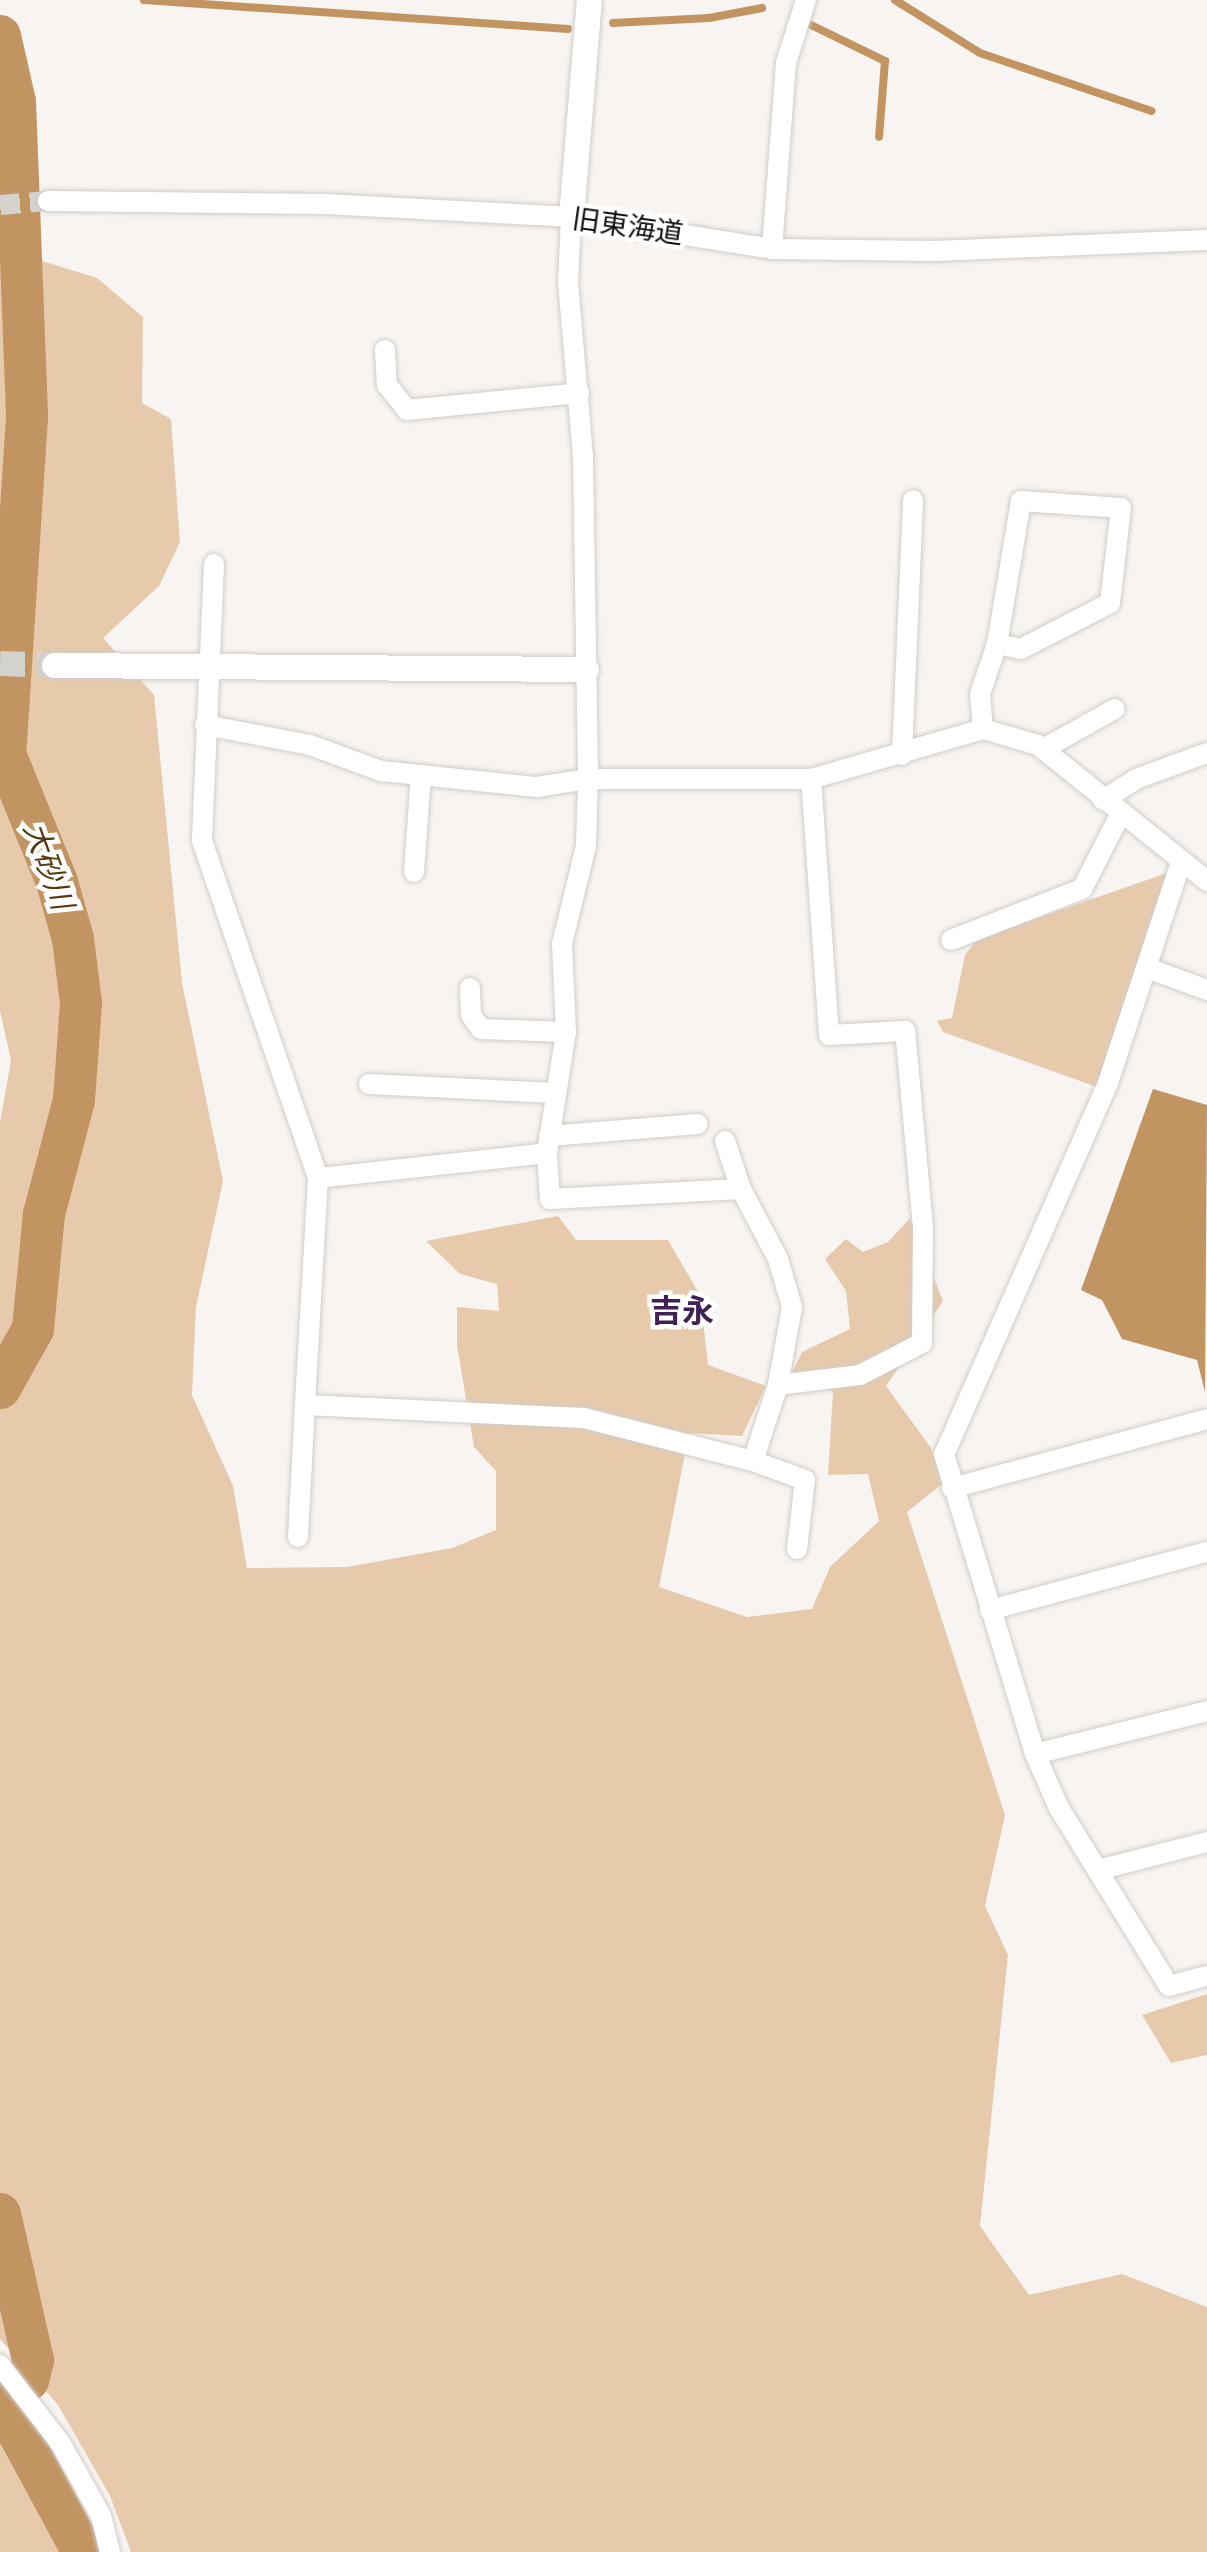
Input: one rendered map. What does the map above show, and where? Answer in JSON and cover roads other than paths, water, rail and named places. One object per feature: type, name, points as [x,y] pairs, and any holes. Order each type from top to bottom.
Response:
[{"type":"street","points":[[589,0],[568,282],[579,393],[588,778],[586,846],[562,944],[566,1032],[548,1145],[550,1198],[741,1189]]},
{"type":"street","points":[[772,248],[786,63],[806,0]]},
{"type":"street","name":"旧東海道","points":[[48,201],[324,204],[571,217],[772,248],[934,251],[1207,240]]},
{"type":"street","points":[[384,350],[387,384],[407,410],[579,393]]},
{"type":"street","points":[[902,755],[913,500]]},
{"type":"street","points":[[983,729],[980,694],[997,644],[1021,501],[1121,508],[1110,604],[1021,650],[997,644]]},
{"type":"street","points":[[214,564],[206,667],[202,841],[318,1178],[298,1537]]},
{"type":"street","points":[[54,665],[586,669]]},
{"type":"street","points":[[1044,749],[1056,736],[1116,710]]},
{"type":"street","points":[[205,726],[422,775],[537,787],[588,778],[811,778],[983,729],[1044,749],[1180,865],[1207,881]]},
{"type":"street","points":[[951,940],[1082,889],[1112,807],[1136,779],[1207,753]]},
{"type":"street","points":[[414,872],[422,775]]},
{"type":"street","points":[[778,1385],[860,1374],[922,1344],[923,1227],[904,1031],[829,1035],[811,778]]},
{"type":"street","points":[[1180,865],[1150,969],[1108,1083],[944,1454],[1036,1754],[1059,1808],[1169,1986],[1207,1976]]},
{"type":"street","points":[[1150,969],[1207,990]]},
{"type":"street","points":[[470,988],[471,1015],[481,1029],[566,1032]]},
{"type":"street","points":[[369,1084],[554,1093]]},
{"type":"street","points":[[318,1178],[698,1124]]},
{"type":"street","points":[[725,1141],[741,1189],[778,1259],[792,1306],[778,1385],[753,1461]]},
{"type":"street","points":[[305,1405],[584,1418],[753,1461],[804,1480],[797,1549]]},
{"type":"street","points":[[952,1488],[1207,1419]]},
{"type":"street","points":[[990,1610],[1207,1552]]},
{"type":"street","points":[[1036,1754],[1207,1710]]},
{"type":"street","points":[[1098,1870],[1207,1842]]},
{"type":"street","points":[[0,2365],[60,2444],[101,2516],[110,2552]]},
{"type":"waterway","points":[[144,0],[568,29]]},
{"type":"waterway","points":[[895,0],[980,53],[1151,111]]},
{"type":"waterway","points":[[613,23],[709,18],[762,8]]},
{"type":"waterway","points":[[807,23],[885,61],[879,137]]},
{"type":"waterway","name":"大砂川","points":[[0,36],[15,102],[27,417],[5,754],[57,882],[73,939],[81,1003],[74,1100],[44,1214],[33,1329],[0,1388]]},
{"type":"waterway","name":"大砂川","points":[[0,2214],[33,2360],[28,2380],[5,2399],[11,2419],[77,2541],[92,2552]]},
{"type":"tunnel","points":[[0,205],[48,201]]},
{"type":"tunnel","points":[[0,663],[54,665]]},
{"type":"district","name":"吉永","points":[[682,1311]]}]
